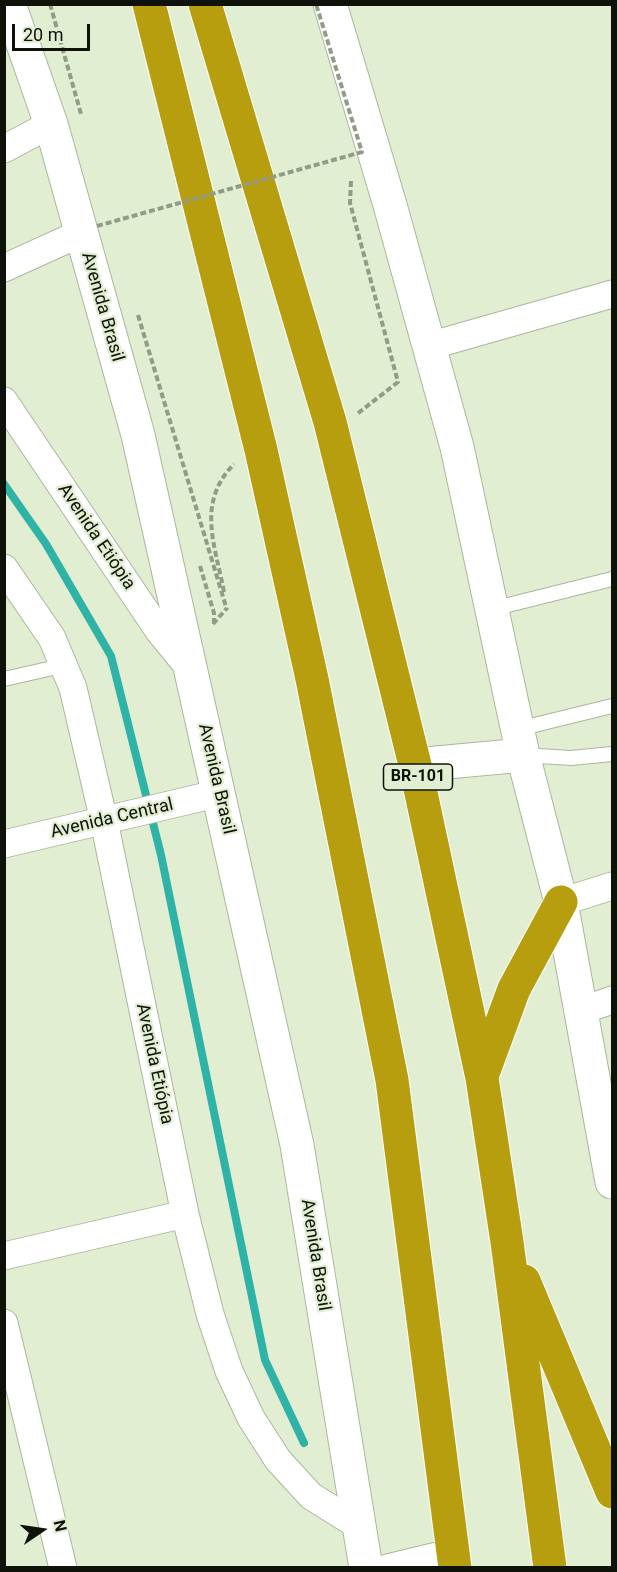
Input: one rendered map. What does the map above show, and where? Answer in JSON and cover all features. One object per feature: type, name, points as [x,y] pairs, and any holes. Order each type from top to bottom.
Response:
[{"type":"highway","points":[[149,4],[261,450],[312,679],[392,1080],[454,1560]]},
{"type":"highway","name":"BR-101","points":[[206,4],[330,422],[415,765],[482,1078],[507,1242],[550,1568]]},
{"type":"highway","points":[[482,1078],[514,989],[561,902]]},
{"type":"highway","points":[[507,1242],[612,1492]]},
{"type":"street","points":[[330,4],[457,447],[520,742],[561,902],[598,1005],[612,1182]]},
{"type":"street","name":"Avenida Brasil","points":[[9,16],[89,229],[138,435],[191,670],[204,797],[297,1145],[366,1568]]},
{"type":"street","points":[[4,149],[51,124]]},
{"type":"street","points":[[4,268],[89,229]]},
{"type":"street","points":[[429,346],[612,294]]},
{"type":"street","name":"Avenida Etiópia","points":[[4,401],[159,631],[191,670]]},
{"type":"street","name":"Avenida Etiópia","points":[[4,568],[34,608],[66,665],[104,821],[185,1214],[210,1314],[229,1371],[251,1418],[278,1460],[311,1496],[359,1526]]},
{"type":"street","points":[[415,765],[520,742]]},
{"type":"street","name":"Avenida Central","points":[[4,844],[204,797]]},
{"type":"street","points":[[561,902],[612,886]]},
{"type":"street","points":[[4,1256],[185,1214]]},
{"type":"street","points":[[4,1323],[63,1568]]},
{"type":"street","points":[[387,1568],[454,1560]]},
{"type":"lane","points":[[492,609],[612,579]]},
{"type":"lane","points":[[4,679],[66,665]]},
{"type":"lane","points":[[520,742],[612,706]]},
{"type":"lane","points":[[520,742],[571,758],[612,758]]},
{"type":"path","points":[[50,4],[84,124]]},
{"type":"path","points":[[89,229],[362,152],[316,4]]},
{"type":"path","points":[[330,422],[358,413],[398,382],[350,203],[352,175]]},
{"type":"path","points":[[109,214],[112,226]]},
{"type":"path","points":[[135,305],[227,610]]},
{"type":"path","points":[[227,610],[210,513],[220,478],[243,455],[261,450]]},
{"type":"path","points":[[183,633],[214,624],[227,610]]},
{"type":"path","points":[[214,613],[214,624]]},
{"type":"waterway","points":[[4,484],[46,544],[111,656],[161,855],[265,1360],[304,1443]]}]
